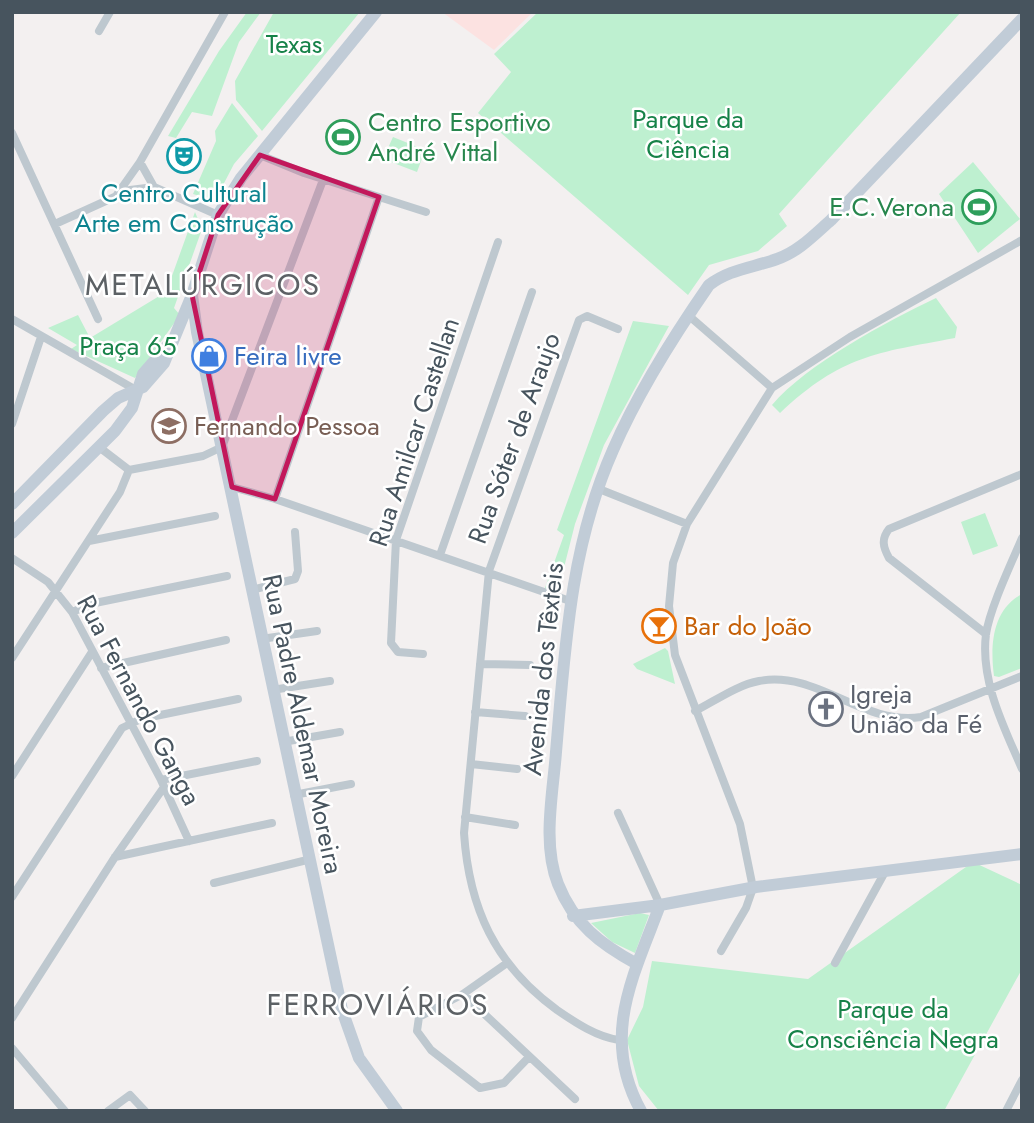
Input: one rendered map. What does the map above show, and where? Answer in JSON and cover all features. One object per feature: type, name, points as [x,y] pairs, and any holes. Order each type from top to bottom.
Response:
[{"type":"main road","points":[[12,533],[120,425],[131,408],[143,374],[173,340],[192,295],[218,215],[241,178],[376,12]]},
{"type":"main road","name":"Avenida dos Têxteis","points":[[638,964],[604,946],[573,916],[557,883],[550,840],[570,601],[585,527],[612,451],[643,390],[709,285],[723,275],[775,260],[811,238],[1021,21]]},
{"type":"main road","name":"Rua Padre Aldemar Moreira","points":[[192,295],[197,332],[232,487],[307,860],[342,1010],[351,1037],[370,1077],[397,1111]]},
{"type":"main road","points":[[183,318],[197,332]]},
{"type":"main road","points":[[12,504],[103,411],[118,398],[136,390]]},
{"type":"main road","points":[[103,411],[115,414],[120,425]]},
{"type":"main road","points":[[573,916],[660,905],[753,888],[1022,853]]},
{"type":"main road","points":[[641,1111],[627,1082],[619,1040],[638,964],[660,905]]},
{"type":"street","points":[[99,31],[110,12]]},
{"type":"street","points":[[116,196],[140,162],[225,12]]},
{"type":"street","points":[[12,132],[98,319]]},
{"type":"street","points":[[260,155],[323,180],[426,212]]},
{"type":"street","points":[[140,162],[154,187]]},
{"type":"street","points":[[99,447],[129,470],[203,456],[222,447],[323,180]]},
{"type":"street","points":[[55,224],[116,196],[154,187],[218,215]]},
{"type":"street","points":[[275,499],[379,197]]},
{"type":"street","points":[[722,951],[746,908],[753,888],[740,824],[675,655],[669,606],[673,563],[687,524],[772,388],[850,337],[1022,240]]},
{"type":"street","name":"Rua Amilcar Castellan","points":[[422,654],[398,652],[391,643],[396,540],[498,242]]},
{"type":"street","points":[[440,555],[532,292]]},
{"type":"street","name":"Rua Sóter de Araujo","points":[[618,329],[587,316],[579,320],[489,571],[465,817],[466,868],[474,900],[507,963],[538,996],[568,1017],[600,1035],[619,1040]]},
{"type":"street","points":[[688,316],[772,388]]},
{"type":"street","points":[[12,319],[136,390]]},
{"type":"street","points":[[12,424],[41,337]]},
{"type":"street","points":[[12,659],[16,645],[57,592],[124,485],[129,470]]},
{"type":"street","points":[[986,634],[889,558],[883,547],[884,535],[889,529],[1022,474]]},
{"type":"street","points":[[232,487],[489,571],[570,601]]},
{"type":"street","points":[[599,489],[687,524]]},
{"type":"street","points":[[89,541],[215,516]]},
{"type":"street","points":[[252,590],[295,579],[298,571],[295,532]]},
{"type":"street","points":[[1022,538],[986,634],[991,689],[1022,769]]},
{"type":"street","name":"Rua Fernando Ganga","points":[[12,558],[57,592],[72,612],[163,784],[189,841]]},
{"type":"street","points":[[72,612],[95,603],[227,576]]},
{"type":"street","points":[[261,639],[317,631]]},
{"type":"street","points":[[100,668],[226,640]]},
{"type":"street","points":[[12,776],[92,652]]},
{"type":"street","points":[[480,664],[530,666]]},
{"type":"street","points":[[695,711],[755,681],[771,679],[803,683],[862,709],[892,719],[906,720],[921,717],[1022,676]]},
{"type":"street","points":[[272,690],[330,681]]},
{"type":"street","points":[[12,897],[114,737],[130,722],[238,699]]},
{"type":"street","points":[[475,712],[525,716]]},
{"type":"street","points":[[283,742],[340,732]]},
{"type":"street","points":[[12,1018],[163,784],[257,761]]},
{"type":"street","points":[[471,764],[517,769]]},
{"type":"street","points":[[294,795],[351,784]]},
{"type":"street","points":[[618,813],[660,905]]},
{"type":"street","points":[[465,817],[515,825]]},
{"type":"street","points":[[115,857],[272,823]]},
{"type":"street","points":[[214,883],[307,860]]},
{"type":"street","points":[[835,963],[887,870]]},
{"type":"street","points":[[507,963],[463,994],[424,1014],[417,1021],[419,1036],[431,1050],[480,1088],[504,1083],[528,1057]]},
{"type":"street","points":[[463,994],[575,1099]]},
{"type":"street","points":[[12,1048],[65,1111]]},
{"type":"street","points":[[1006,1111],[1022,1080]]},
{"type":"street","points":[[108,1111],[130,1095],[145,1111]]},
{"type":"highlighted area","points":[[260,155],[379,197],[275,499],[232,487],[192,295],[218,215]]},
{"type":"shaded area","points":[[442,12],[533,12],[494,50]]},
{"type":"green space","points":[[247,12],[261,12],[239,42],[212,116],[192,112],[176,138],[168,136],[219,51]]},
{"type":"green space","name":"Texas","points":[[274,12],[360,12],[262,131],[236,100],[235,81]]},
{"type":"green space","name":"Parque da Ciência","points":[[538,12],[961,12],[779,214],[787,226],[758,251],[709,265],[688,295],[478,113],[511,72],[494,54]]},
{"type":"green space","points":[[232,103],[258,136],[234,164],[222,187],[210,199],[193,194],[216,141],[215,131]]},
{"type":"green space","points":[[393,137],[425,150],[417,172],[383,159]]},
{"type":"green space","name":"E.C.Verona","points":[[973,162],[1020,219],[978,253],[939,194]]},
{"type":"green space","name":"Praça 65","points":[[195,212],[202,229],[174,308],[180,315],[135,378],[71,349],[77,345],[48,328],[78,315],[90,338],[161,295],[164,298]]},
{"type":"green space","points":[[936,298],[957,327],[955,338],[861,359],[822,379],[780,413],[772,405],[805,374],[826,359]]},
{"type":"green space","points":[[633,321],[669,326],[604,445],[575,524],[557,595],[545,588],[564,535],[557,530]]},
{"type":"green space","points":[[985,513],[998,546],[973,555],[961,522]]},
{"type":"green space","points":[[1022,594],[1022,668],[999,677],[994,676],[992,653],[995,630],[1004,609]]},
{"type":"green space","points":[[665,648],[675,684],[637,669],[633,664]]},
{"type":"green space","name":"Parque da Consciência Negra","points":[[973,862],[1022,885],[1022,969],[944,1111],[659,1111],[639,1086],[627,1040],[643,1007],[652,961],[808,979]]},
{"type":"green space","points":[[640,913],[649,915],[635,953],[612,942],[591,923]]},
{"type":"place","name":"Centro Esportivo André Vittal","points":[[343,137]]},
{"type":"place","name":"Centro Cultural Arte em Construção","points":[[184,156]]},
{"type":"place","name":"E.C.Verona","points":[[979,207]]},
{"type":"place","name":"Feira livre","points":[[209,356]]},
{"type":"place","name":"Fernando Pessoa","points":[[169,426]]},
{"type":"place","name":"Bar do João","points":[[659,626]]},
{"type":"place","name":"Igreja União da Fé","points":[[826,709]]},
{"type":"district","name":"METALÚRGICOS","points":[[203,284]]},
{"type":"district","name":"FERROVIÁRIOS","points":[[378,1004]]}]
